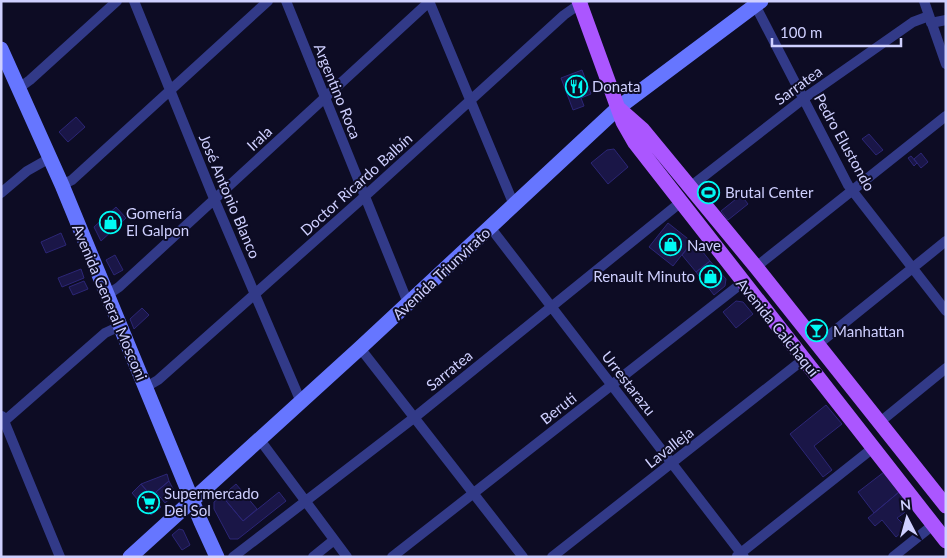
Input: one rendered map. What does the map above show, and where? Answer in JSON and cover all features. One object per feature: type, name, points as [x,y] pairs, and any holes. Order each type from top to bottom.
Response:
[{"type":"main road","name":"Avenida Calchaquí","points":[[581,2],[627,132],[742,283],[946,541]]},
{"type":"main road","name":"Avenida Calchaquí","points":[[618,108],[643,130],[944,500]]},
{"type":"street","points":[[19,88],[117,1]]},
{"type":"street","name":"José Antonio Blanco","points":[[134,1],[215,200],[301,402]]},
{"type":"street","points":[[62,185],[72,180],[268,1]]},
{"type":"street","name":"Argentino Roca","points":[[286,1],[408,303]]},
{"type":"street","points":[[429,1],[514,205]]},
{"type":"street","name":"Irala","points":[[107,295],[119,287],[215,200],[429,1]]},
{"type":"street","points":[[924,1],[946,64]]},
{"type":"street","name":"Doctor Ricardo Balbín","points":[[146,387],[158,380],[471,101],[564,15],[581,2]]},
{"type":"street","name":"Avenida Triunvirato","points":[[130,557],[193,502],[618,108],[756,3]]},
{"type":"street","name":"Pedro Elustondo","points":[[756,3],[803,99],[852,191],[946,311]]},
{"type":"street","name":"Sarratea","points":[[690,187],[803,99],[914,22],[946,20]]},
{"type":"street","name":"Avenida General Mosconi","points":[[1,49],[62,185],[217,557]]},
{"type":"street","points":[[756,267],[946,116]]},
{"type":"street","points":[[1,194],[27,171],[50,158]]},
{"type":"street","name":"Sarratea","points":[[233,557],[416,416],[681,202]]},
{"type":"street","name":"Urrestarazu","points":[[490,227],[740,555]]},
{"type":"street","points":[[818,345],[946,241]]},
{"type":"street","name":"Beruti","points":[[392,557],[742,283]]},
{"type":"street","points":[[60,557],[2,420],[105,333],[120,326]]},
{"type":"street","points":[[360,348],[416,416],[473,494],[524,557]]},
{"type":"street","name":"Lavalleja","points":[[552,557],[804,359]]},
{"type":"street","points":[[880,422],[946,368]]},
{"type":"street","points":[[260,440],[347,557]]},
{"type":"street","points":[[740,555],[873,448]]},
{"type":"street","points":[[893,557],[933,525]]},
{"type":"street","points":[[313,557],[334,540]]},
{"type":"building","name":"Donata","points":[[582,70],[591,94],[581,98],[584,106],[573,110],[561,78]]},
{"type":"building","points":[[76,117],[85,127],[68,142],[59,132]]},
{"type":"building","points":[[869,134],[883,150],[876,155],[862,139]]},
{"type":"building","points":[[614,149],[628,167],[608,184],[591,163],[607,150]]},
{"type":"building","points":[[921,153],[928,162],[921,168],[914,159]]},
{"type":"building","points":[[911,156],[917,163],[914,166],[908,158]]},
{"type":"building","points":[[741,195],[748,204],[728,220],[721,211]]},
{"type":"building","name":"Gomería El Galpon","points":[[116,207],[126,218],[101,241],[94,227]]},
{"type":"building","name":"Nave","points":[[668,223],[692,242],[673,266],[649,247]]},
{"type":"building","points":[[61,233],[66,245],[46,253],[41,242]]},
{"type":"building","points":[[694,241],[710,261],[696,272],[682,255]]},
{"type":"building","points":[[115,255],[123,270],[114,275],[106,260]]},
{"type":"building","name":"Renault Minuto","points":[[710,261],[726,279],[725,286],[714,295],[696,272]]},
{"type":"building","points":[[81,269],[84,278],[62,287],[58,278]]},
{"type":"building","points":[[84,281],[88,289],[73,295],[69,287]]},
{"type":"building","points":[[736,301],[743,302],[753,314],[736,328],[723,312]]},
{"type":"building","points":[[142,308],[149,315],[134,329],[130,319]]},
{"type":"building","points":[[826,405],[842,424],[814,446],[832,470],[823,477],[790,434]]},
{"type":"building","points":[[884,472],[899,492],[874,513],[858,492]]},
{"type":"building","points":[[167,474],[169,481],[151,496],[141,484]]},
{"type":"building","points":[[169,481],[174,491],[172,497],[165,503],[156,492]]},
{"type":"building","name":"Supermercado Del Sol","points":[[141,484],[161,507],[151,515],[132,493]]},
{"type":"building","points":[[236,484],[257,509],[243,521],[222,496]]},
{"type":"building","points":[[279,492],[286,501],[238,539],[230,539],[214,509],[214,502],[222,496],[243,521]]},
{"type":"building","points":[[899,492],[911,508],[897,518],[907,528],[896,537],[882,520],[875,526],[868,518]]},
{"type":"building","points":[[179,529],[183,530],[190,545],[182,550],[172,535]]},
{"type":"place","name":"Donata","points":[[576,86]]},
{"type":"place","name":"Brutal Center","points":[[709,192]]},
{"type":"place","name":"Gomería El Galpon","points":[[110,222]]},
{"type":"place","name":"Nave","points":[[671,245]]},
{"type":"place","name":"Renault Minuto","points":[[711,276]]},
{"type":"place","name":"Manhattan","points":[[817,331]]},
{"type":"place","name":"Supermercado Del Sol","points":[[148,502]]}]
